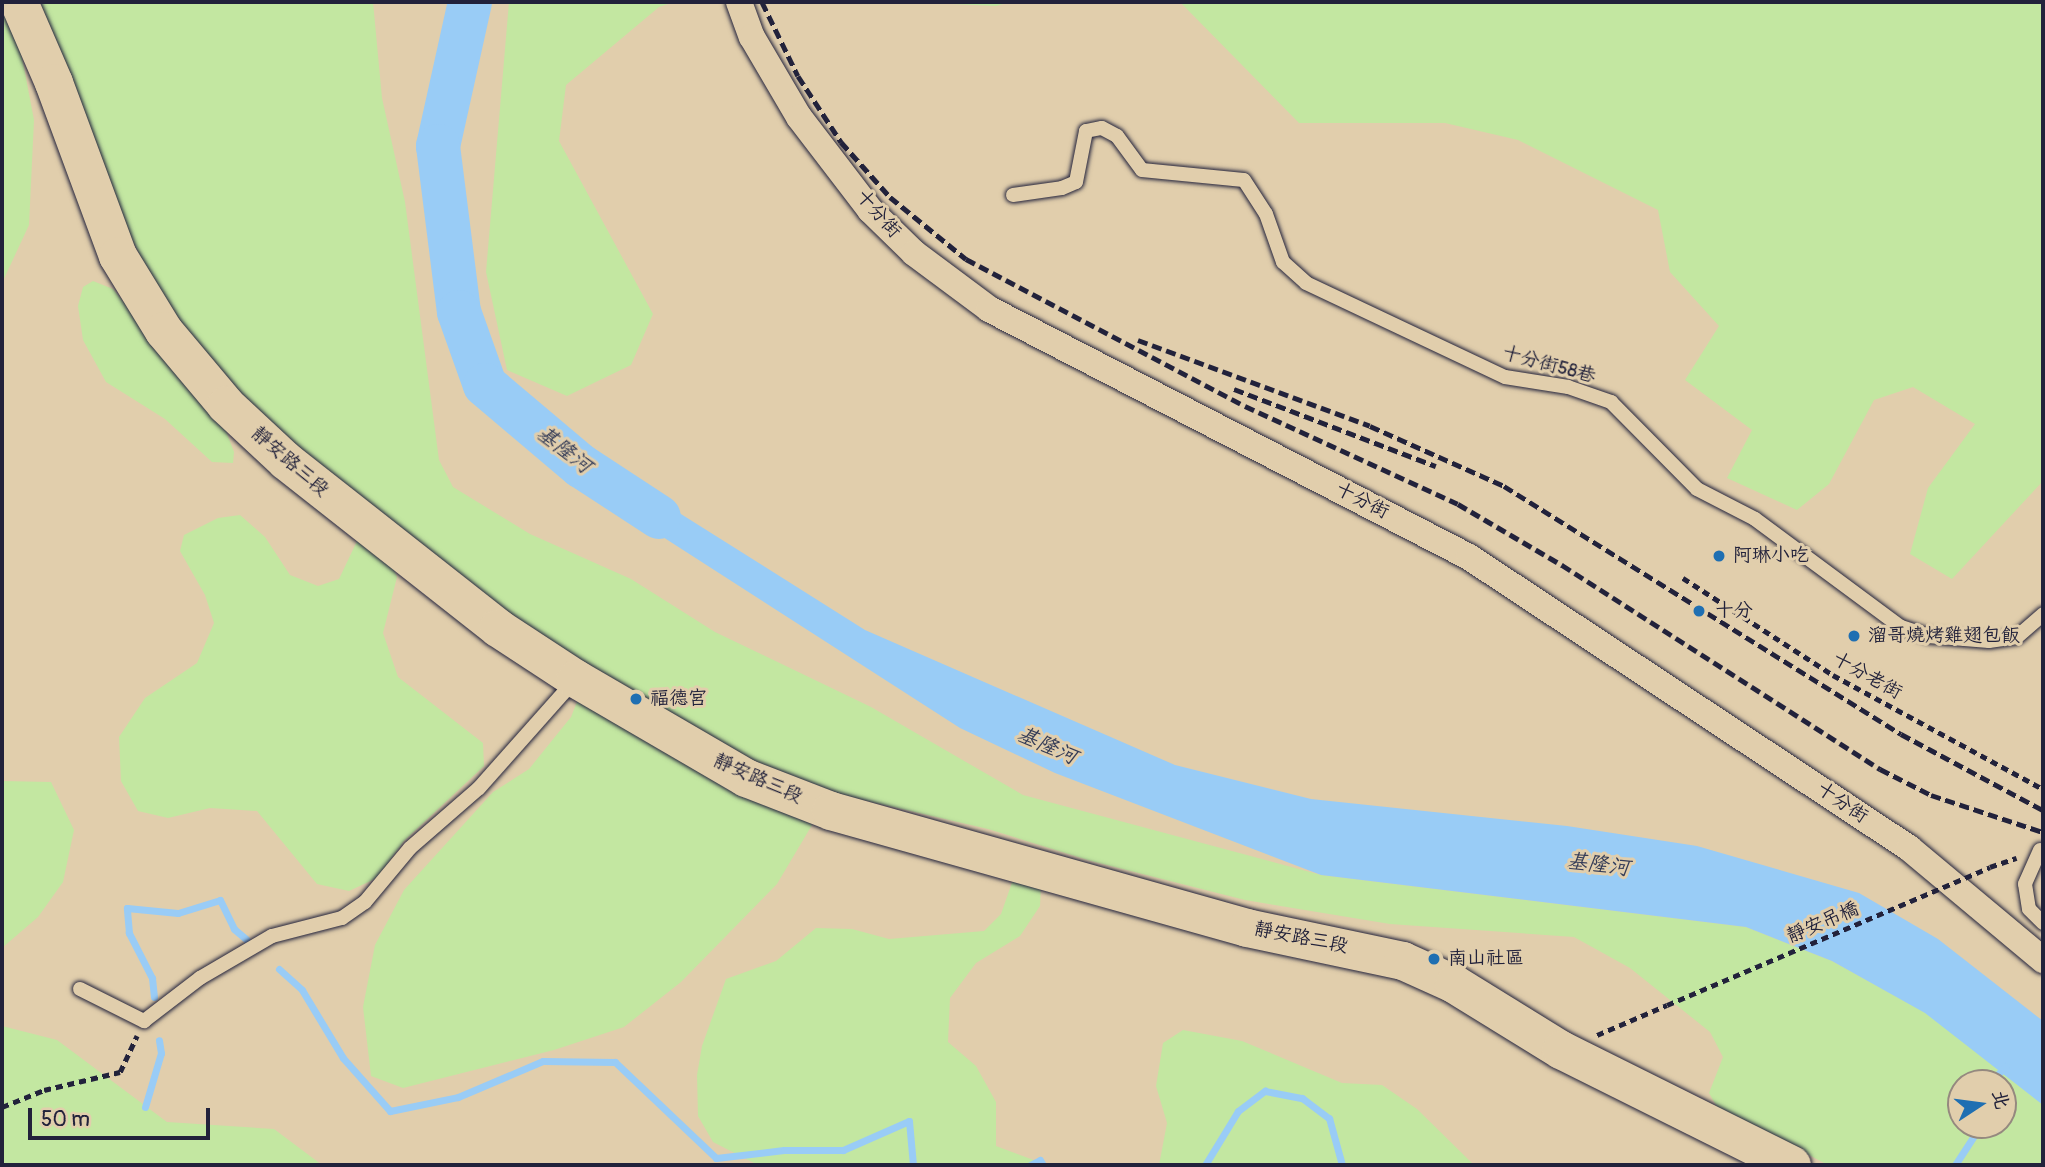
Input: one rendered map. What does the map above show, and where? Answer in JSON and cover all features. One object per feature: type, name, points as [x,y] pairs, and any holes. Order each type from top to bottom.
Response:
[{"type":"main road","name":"靜安路三段","points":[[19,2],[54,83],[117,256],[164,331],[226,405],[286,461],[498,628],[576,679],[746,778],[831,811],[1247,928],[1403,961],[1454,984],[1561,1050],[1792,1165]]},
{"type":"street","name":"十分街","points":[[739,2],[752,37],[799,117],[870,210],[914,254],[989,309],[1469,557],[1909,848],[2043,960]]},
{"type":"lane","name":"十分街58巷","points":[[1013,195],[1076,182],[1086,131],[1102,128],[1117,136],[1142,170],[1244,180],[1266,214],[1283,262],[1306,283],[1505,377],[1568,387],[1611,402],[1697,489],[1776,532],[1901,627],[1928,636],[1989,641],[2017,637],[2043,614]]},
{"type":"lane","points":[[80,989],[144,1021],[200,978],[272,936],[342,918],[365,902],[410,848],[479,788],[576,679]]},
{"type":"lane","points":[[2040,850],[2025,884],[2029,909],[2043,923]]},
{"type":"path","name":"十分老街","points":[[1683,578],[1833,675],[2043,789]]},
{"type":"path","name":"靜安吊橋","points":[[1561,1050],[1990,867]]},
{"type":"path","points":[[2,1107],[44,1090],[120,1072],[144,1021]]},
{"type":"green space","points":[[40,2],[373,2],[382,98],[405,202],[439,460],[453,487],[530,534],[631,579],[715,632],[871,707],[1023,795],[1321,875],[1746,927],[1832,961],[1926,1013],[1998,1069],[1947,1069],[1947,1139],[2017,1139],[2017,1083],[2041,1102],[2043,1165],[1828,1165],[1717,1107],[1709,1093],[1723,1057],[1710,1032],[1630,968],[1574,937],[1390,924],[1245,900],[1091,861],[988,829],[824,791],[817,794],[812,825],[777,884],[681,982],[624,1027],[554,1050],[403,1088],[371,1076],[363,1007],[375,945],[404,890],[493,792],[529,769],[571,717],[590,669],[507,617],[227,390],[169,316],[117,208]]},
{"type":"green space","points":[[509,2],[674,2],[659,7],[566,85],[559,141],[653,314],[631,365],[567,396],[507,370],[486,272]]},
{"type":"green space","points":[[908,2],[1010,2],[996,6]]},
{"type":"green space","points":[[1180,2],[2043,2],[2043,481],[1952,579],[1910,554],[1928,488],[1975,424],[1913,387],[1874,400],[1829,484],[1797,510],[1727,478],[1752,430],[1685,380],[1719,326],[1670,272],[1658,210],[1518,140],[1445,123],[1299,123]]},
{"type":"green space","points":[[2,6],[17,31],[34,120],[29,225],[2,283]]},
{"type":"green space","points":[[93,281],[113,289],[223,423],[234,452],[233,463],[212,462],[165,419],[106,382],[83,340],[78,306],[83,287]]},
{"type":"green space","points":[[240,515],[265,537],[290,575],[318,586],[339,579],[358,539],[391,563],[397,577],[383,633],[398,677],[483,743],[484,766],[404,841],[377,878],[349,891],[317,884],[257,811],[210,808],[168,818],[138,811],[121,781],[119,737],[145,698],[197,663],[214,623],[205,595],[180,551],[184,535],[218,518]]},
{"type":"green space","points":[[2,781],[51,782],[74,830],[63,882],[38,917],[2,948]]},
{"type":"green space","points":[[1015,874],[1041,886],[1040,906],[1020,936],[976,963],[950,998],[948,1042],[976,1066],[996,1102],[996,1146],[1047,1165],[758,1165],[713,1142],[698,1116],[697,1075],[702,1046],[726,979],[776,961],[816,928],[852,929],[889,939],[984,931],[1001,914]]},
{"type":"green space","points":[[2,1026],[57,1040],[167,1122],[274,1129],[322,1165],[2,1165]]},
{"type":"green space","points":[[1183,1030],[1242,1041],[1342,1083],[1382,1085],[1417,1109],[1474,1165],[1159,1165],[1167,1123],[1156,1086],[1163,1043]]},
{"type":"water","points":[[619,475],[865,630],[1175,765],[1311,799],[1567,826],[1697,846],[1859,893],[1938,939],[2043,1021],[2043,1105],[2017,1085],[2017,1069],[1997,1069],[1925,1013],[1832,961],[1746,927],[1321,875],[1055,773],[960,728],[596,494]]},
{"type":"waterway","name":"基隆河","points":[[470,2],[438,146],[459,312],[485,385],[581,466],[659,517]]},
{"type":"waterway","points":[[154,997],[152,978],[129,933],[127,908],[178,913],[220,900],[234,929],[246,939]]},
{"type":"waterway","points":[[279,969],[302,990],[343,1058],[390,1111],[458,1097],[543,1061],[615,1062],[716,1158],[784,1150],[843,1150],[909,1121],[913,1165]]},
{"type":"waterway","points":[[145,1107],[161,1053],[159,1040]]},
{"type":"waterway","points":[[2003,1069],[2006,1066]]},
{"type":"waterway","points":[[1205,1165],[1238,1111],[1265,1091],[1302,1098],[1329,1118],[1342,1165]]},
{"type":"waterway","points":[[1955,1165],[1972,1139]]},
{"type":"waterway","points":[[1030,1165],[1040,1160],[1043,1165]]},
{"type":"railway","points":[[762,2],[798,76],[841,142],[890,197],[966,259],[1245,406],[1458,504],[1562,565],[1880,769],[1931,795],[2043,832]]},
{"type":"railway","points":[[1138,340],[1370,426],[1504,486],[1901,734],[2043,810]]},
{"type":"railway","points":[[1234,389],[1436,466]]},
{"type":"place","name":"阿琳小吃","points":[[1719,556]]},
{"type":"place","name":"十分","points":[[1699,611]]},
{"type":"place","name":"溜哥燒烤雞翅包飯","points":[[1854,636]]},
{"type":"place","name":"福德宮","points":[[636,699]]},
{"type":"place","name":"南山社區","points":[[1434,959]]}]
